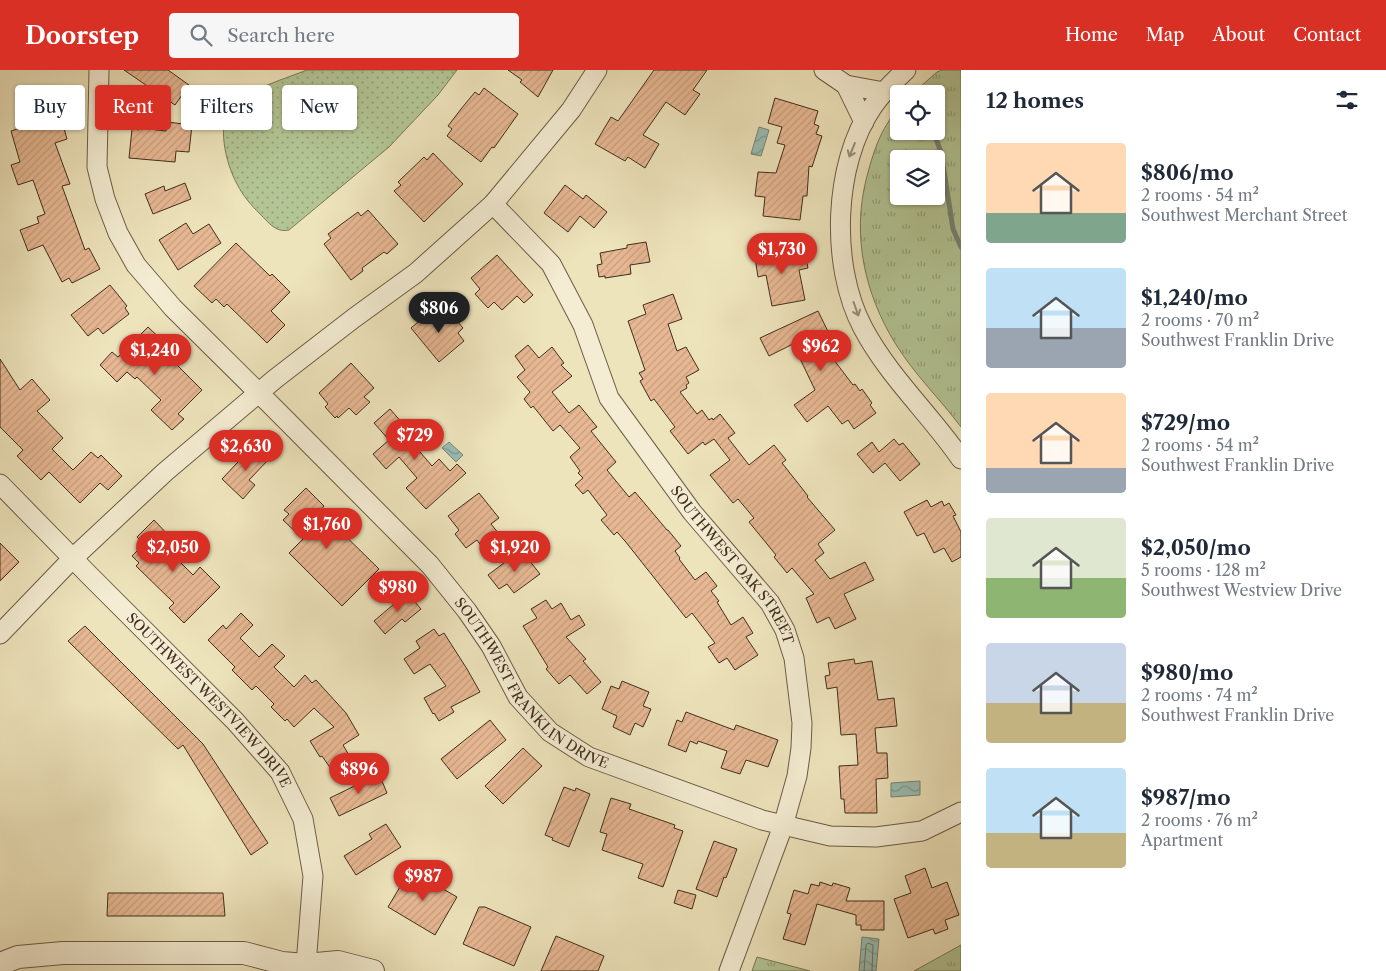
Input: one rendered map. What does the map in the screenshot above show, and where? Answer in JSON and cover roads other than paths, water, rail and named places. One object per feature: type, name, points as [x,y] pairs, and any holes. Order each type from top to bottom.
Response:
[{"type":"street","name":"SOUTHWEST FRANKLIN DRIVE","points":[[99,70],[97,167],[105,199],[118,233],[136,265],[173,308],[430,566],[467,611],[490,646],[518,697],[550,732],[589,757],[762,820],[830,836],[876,837],[922,831],[961,812]]},
{"type":"street","points":[[0,634],[72,559],[165,472],[258,393],[354,318],[416,273],[493,204],[571,110],[598,70]]},
{"type":"street","points":[[824,70],[846,86],[884,92]]},
{"type":"street","points":[[906,70],[884,92],[872,108],[849,157],[841,202],[841,233],[847,283],[863,328],[879,353],[898,381],[961,459]]},
{"type":"street","points":[[846,86],[864,122]]},
{"type":"street","name":"SOUTHWEST OAK STREET","points":[[493,204],[551,264],[583,325],[609,398],[692,512],[770,604],[785,630],[794,658],[802,723],[797,776],[783,826],[730,971]]},
{"type":"street","name":"SOUTHWEST WESTVIEW DRIVE","points":[[0,484],[72,559],[235,720],[280,772],[303,819],[313,876],[313,968]]},
{"type":"street","points":[[0,964],[18,957],[83,952],[244,953],[282,963],[313,968],[338,962],[373,971]]},
{"type":"street","points":[[30,971],[78,966],[243,967],[282,963]]},
{"type":"water","points":[[759,127],[769,130],[761,156],[751,154]]},
{"type":"water","points":[[449,442],[463,455],[456,462],[442,448]]},
{"type":"water","points":[[920,781],[920,795],[891,797],[891,783]]},
{"type":"water","points":[[862,937],[879,939],[876,971],[859,971]]},
{"type":"waterway","points":[[936,140],[941,152],[953,229],[961,247]]}]
